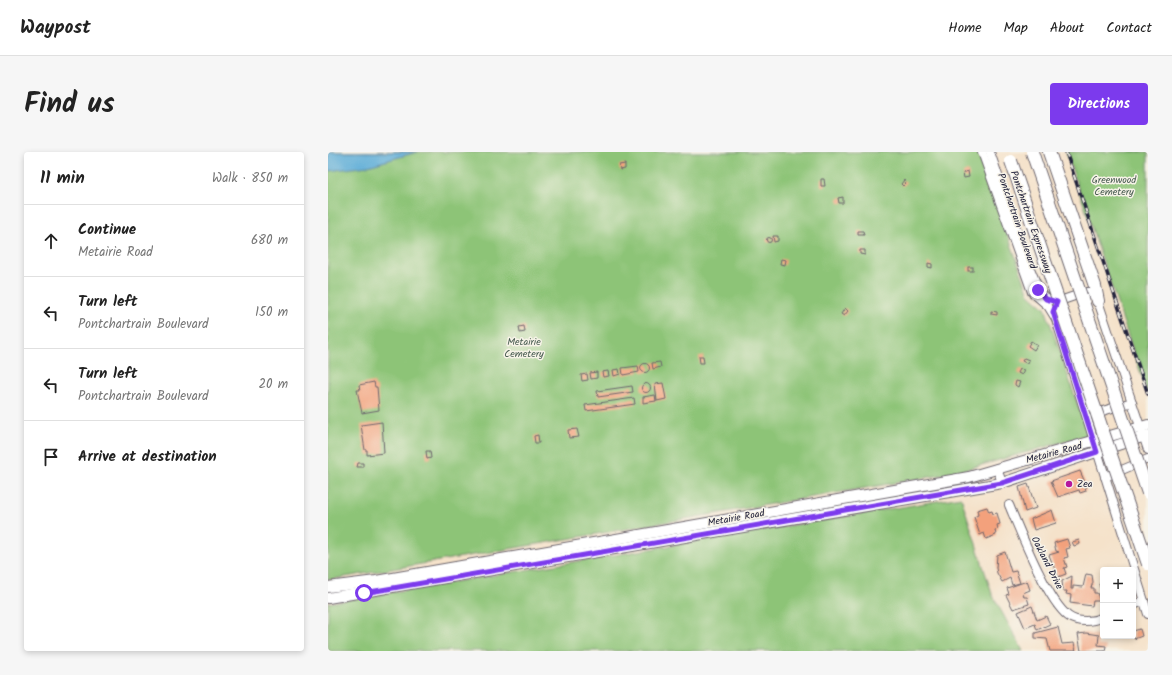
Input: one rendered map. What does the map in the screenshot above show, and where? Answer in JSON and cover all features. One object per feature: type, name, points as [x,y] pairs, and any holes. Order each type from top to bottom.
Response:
[{"type":"highway","points":[[1032,152],[1148,493]]},
{"type":"highway","points":[[1049,152],[1095,286],[1098,301]]},
{"type":"highway","name":"Pontchartrain Expressway","points":[[1009,156],[1148,564]]},
{"type":"main road","name":"Metairie Road","points":[[328,588],[376,581],[969,477],[1094,442],[1145,431]]},
{"type":"main road","name":"Metairie Road","points":[[328,598],[1002,483],[1097,452],[1145,431]]},
{"type":"street","name":"Pontchartrain Boulevard","points":[[982,152],[1032,292],[1053,312],[1087,416],[1148,614]]},
{"type":"street","name":"Pontchartrain Boulevard","points":[[990,152],[1038,290],[1046,299],[1057,302]]},
{"type":"street","points":[[1053,312],[1057,302],[1086,292],[1090,292],[1098,301],[1132,402],[1145,431],[1148,450]]},
{"type":"street","points":[[1087,416],[1132,402]]},
{"type":"street","points":[[1105,477],[1148,459]]},
{"type":"street","points":[[997,468],[1002,483]]},
{"type":"street","name":"Oakland Drive","points":[[1009,505],[1045,584],[1060,607],[1068,616],[1079,620],[1100,617]]},
{"type":"street","points":[[1136,604],[1144,600]]},
{"type":"green space","name":"Metairie Cemetery","points":[[328,152],[978,152],[1029,294],[1045,308],[1088,435],[953,473],[328,580]]},
{"type":"green space","name":"Greenwood Cemetery","points":[[1066,152],[1148,152],[1148,395]]},
{"type":"green space","points":[[961,497],[992,594],[1023,651],[328,651],[328,603]]},
{"type":"water","points":[[328,152],[417,152],[368,166],[328,171]]},
{"type":"building","points":[[625,164],[625,169],[620,170],[619,165]]},
{"type":"building","points":[[968,171],[969,177],[964,178],[963,173]]},
{"type":"building","points":[[821,179],[824,179],[825,186],[821,186]]},
{"type":"building","points":[[904,180],[906,183],[903,186],[901,184]]},
{"type":"building","points":[[843,197],[843,203],[839,203],[838,198]]},
{"type":"building","points":[[858,231],[863,231],[864,235],[858,235]]},
{"type":"building","points":[[773,236],[778,236],[778,241],[774,242]]},
{"type":"building","points":[[769,237],[772,240],[769,243],[766,240]]},
{"type":"building","points":[[860,250],[865,250],[865,255],[860,254]]},
{"type":"building","points":[[781,259],[786,260],[785,265],[780,264]]},
{"type":"building","points":[[928,263],[932,264],[932,268],[928,267]]},
{"type":"building","points":[[968,267],[973,267],[973,271],[968,271]]},
{"type":"building","points":[[845,308],[848,311],[844,316],[841,314]]},
{"type":"building","points":[[991,311],[997,312],[997,315],[991,314]]},
{"type":"building","points":[[524,326],[525,332],[520,333],[519,327]]},
{"type":"building","points":[[1031,341],[1037,345],[1034,350],[1028,346]]},
{"type":"building","points":[[699,356],[703,356],[704,363],[700,363]]},
{"type":"building","points":[[1024,358],[1029,360],[1028,364],[1022,361]]},
{"type":"building","points":[[660,362],[661,367],[653,369],[652,363]]},
{"type":"building","points":[[645,363],[650,368],[645,373],[640,368]]},
{"type":"building","points":[[638,366],[639,372],[623,375],[622,368]]},
{"type":"building","points":[[619,369],[620,374],[614,376],[613,370]]},
{"type":"building","points":[[1020,369],[1024,370],[1022,375],[1018,373]]},
{"type":"building","points":[[608,371],[609,376],[603,377],[602,372]]},
{"type":"building","points":[[597,372],[597,378],[591,379],[590,373]]},
{"type":"building","points":[[587,374],[588,380],[582,381],[581,375]]},
{"type":"building","points":[[1016,381],[1020,382],[1018,387],[1015,385]]},
{"type":"building","points":[[374,382],[375,387],[377,387],[379,410],[362,413],[357,390],[360,390],[359,385]]},
{"type":"building","points":[[663,383],[666,399],[657,401],[655,384]]},
{"type":"building","points":[[644,384],[648,384],[650,388],[648,392],[644,392],[642,390],[642,386]]},
{"type":"building","points":[[632,386],[633,392],[598,397],[597,391]]},
{"type":"building","points":[[655,395],[656,401],[643,403],[643,397]]},
{"type":"building","points":[[634,398],[635,404],[586,411],[585,405]]},
{"type":"building","points":[[382,422],[384,453],[367,455],[361,425]]},
{"type":"building","points":[[577,429],[579,437],[569,438],[568,430]]},
{"type":"building","points":[[538,435],[539,443],[535,443],[534,436]]},
{"type":"building","points":[[426,451],[430,451],[431,458],[427,459]]},
{"type":"building","points":[[358,463],[363,463],[363,467],[357,467]]},
{"type":"building","name":"Zea","points":[[1080,471],[1087,487],[1085,487],[1086,491],[1080,493],[1079,490],[1058,497],[1051,481]]},
{"type":"building","points":[[1028,484],[1036,508],[1025,512],[1019,487]]},
{"type":"building","points":[[987,507],[989,512],[992,511],[993,514],[997,513],[1000,524],[997,525],[998,529],[995,530],[996,535],[986,539],[984,533],[980,535],[974,517],[978,515],[977,510]]},
{"type":"building","points":[[1052,510],[1056,523],[1034,530],[1031,519]]},
{"type":"building","points":[[1067,539],[1070,548],[1066,549],[1068,557],[1064,558],[1067,567],[1064,568],[1066,574],[1058,577],[1049,555],[1059,552],[1056,551],[1054,543]]},
{"type":"building","points":[[1079,540],[1080,544],[1074,546],[1072,542]]},
{"type":"building","points":[[1005,552],[1011,572],[1016,571],[1020,583],[1012,585],[1010,578],[1002,582],[997,573],[997,555]]},
{"type":"building","points":[[1086,574],[1092,575],[1093,582],[1091,588],[1094,588],[1094,593],[1097,593],[1100,601],[1093,601],[1092,606],[1070,603],[1071,595],[1066,594],[1067,591],[1063,591],[1062,581],[1072,576],[1071,589],[1073,589],[1073,586],[1083,587]]},
{"type":"building","points":[[1027,581],[1030,590],[1023,593],[1024,597],[1027,597],[1029,604],[1013,609],[1006,595],[1009,594],[1007,588]]},
{"type":"building","points":[[1032,606],[1037,620],[1046,616],[1050,624],[1037,630],[1035,624],[1025,628],[1018,612]]},
{"type":"building","points":[[1058,627],[1062,644],[1074,643],[1076,651],[1050,651],[1047,639],[1035,638],[1035,633]]},
{"type":"building","points":[[1140,629],[1142,636],[1136,638],[1136,630]]},
{"type":"building","points":[[1086,633],[1099,635],[1098,645],[1106,646],[1105,651],[1081,651],[1078,634]]},
{"type":"railway","points":[[1066,152],[1148,394]]},
{"type":"place","name":"Zea","points":[[1069,484]]},
{"type":"route","points":[[364,593],[957,492],[1002,483],[1097,452],[1087,416],[1053,312],[1054,305],[1057,302],[1041,296],[1038,290]]}]
